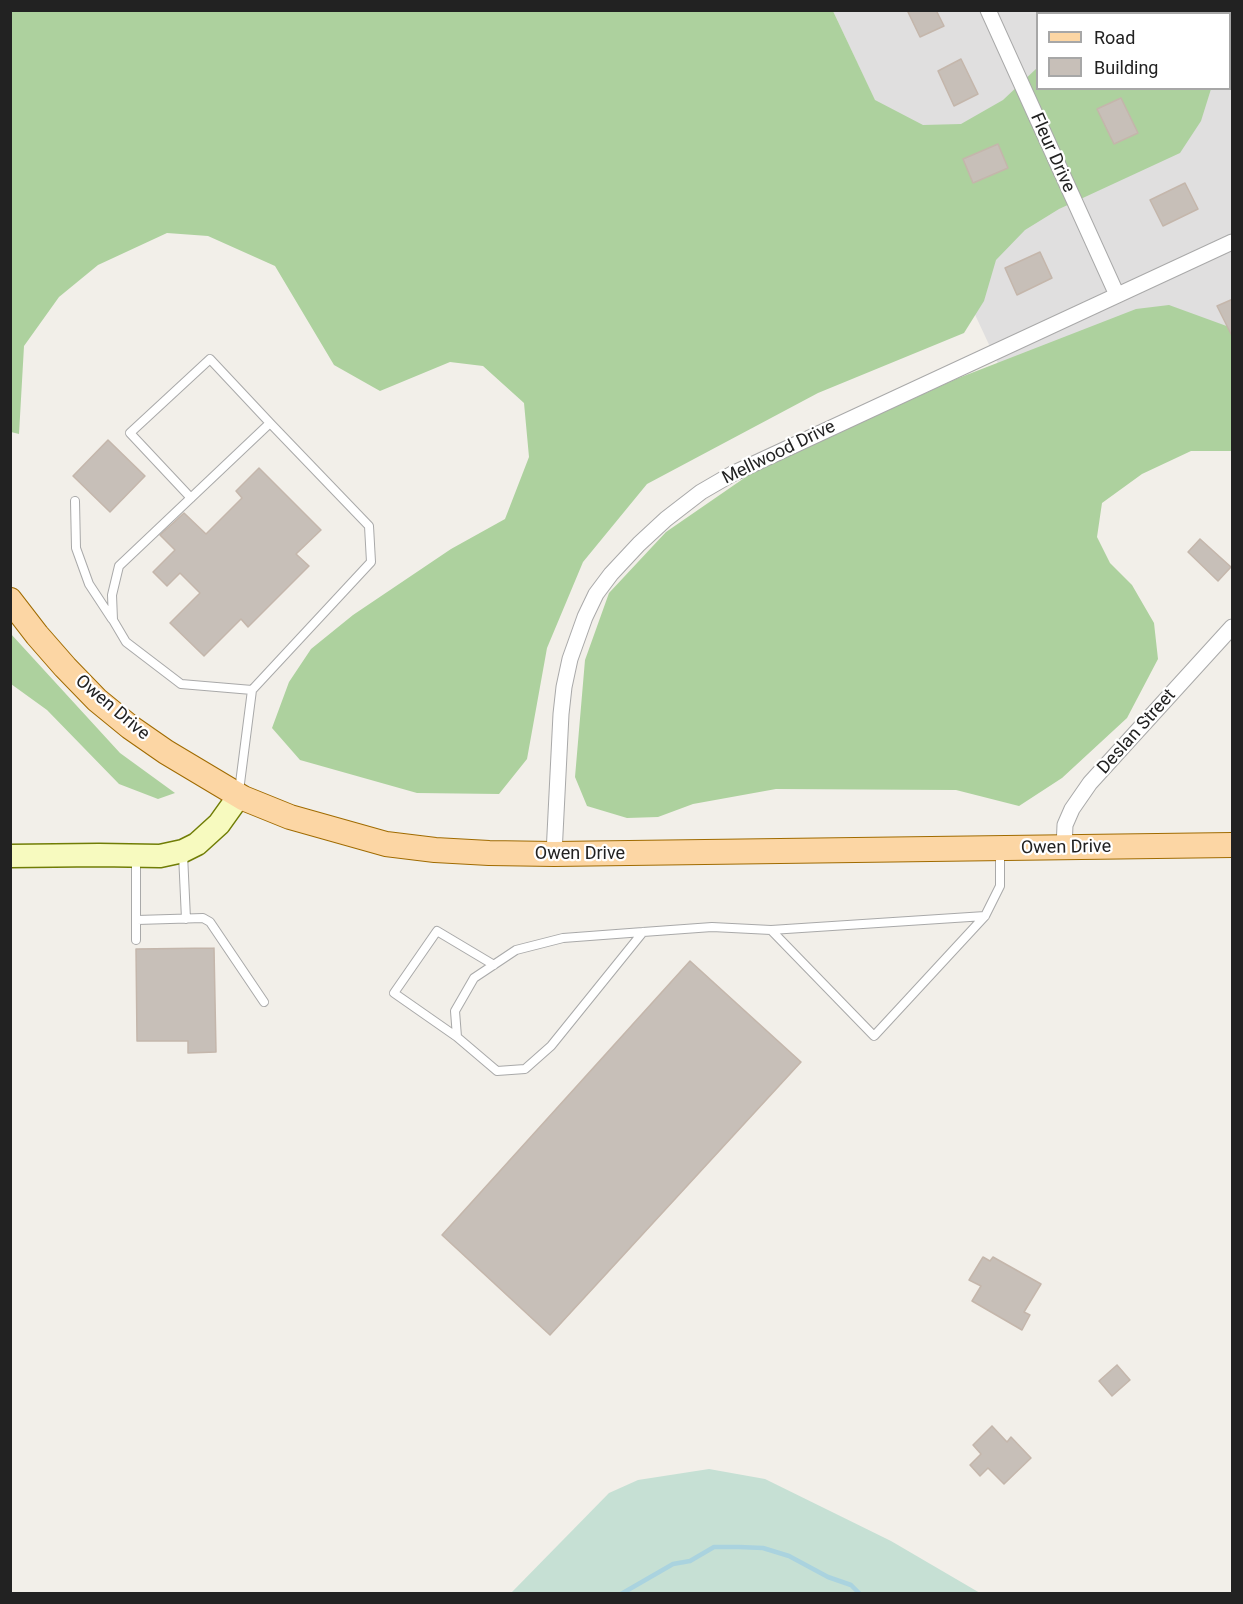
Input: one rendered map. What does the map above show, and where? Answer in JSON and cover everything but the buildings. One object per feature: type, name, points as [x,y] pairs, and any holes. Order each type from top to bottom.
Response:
[{"type":"main road","name":"Owen Drive","points":[[10,600],[51,651],[97,700],[166,752],[239,796],[290,817],[386,844],[489,854],[1233,845]]},
{"type":"street","name":"Fleur Drive","points":[[988,10],[1117,295]]},
{"type":"street","name":"Mellwood Drive","points":[[554,854],[561,714],[570,659],[596,594],[639,544],[666,519],[701,492],[732,474],[1233,242]]},
{"type":"street","name":"Deslan Street","points":[[1064,848],[1065,825],[1072,808],[1090,783],[1233,627]]},
{"type":"street","points":[[10,856],[160,856],[183,851],[197,844],[219,824],[239,796]]},
{"type":"lane","points":[[191,498],[130,433],[210,358],[369,526],[371,562],[252,690],[239,796]]},
{"type":"lane","points":[[113,620],[112,595],[119,566],[270,423]]},
{"type":"lane","points":[[75,501],[76,548],[89,584],[126,642],[181,684],[252,690]]},
{"type":"lane","points":[[771,930],[874,1036],[985,916],[1000,886],[1000,849]]},
{"type":"lane","points":[[183,851],[186,919]]},
{"type":"lane","points":[[136,856],[136,940]]},
{"type":"lane","points":[[457,1037],[455,1011],[474,978],[516,950],[563,938],[712,927],[771,930],[985,916]]},
{"type":"lane","points":[[136,920],[203,918],[214,924],[264,1002]]},
{"type":"lane","points":[[494,965],[437,931],[394,993],[457,1037],[497,1071],[525,1069],[551,1046],[643,932]]},
{"type":"shaded area","points":[[833,11],[1232,11],[1232,408],[1057,490]]},
{"type":"green space","points":[[10,11],[833,11],[875,100],[923,125],[961,124],[1003,100],[1036,69],[1036,90],[1211,90],[1201,121],[1180,153],[1059,209],[1025,230],[996,260],[984,301],[964,333],[818,393],[647,484],[583,562],[547,648],[527,759],[499,794],[417,793],[300,760],[272,728],[289,682],[311,649],[353,615],[451,549],[505,519],[529,457],[524,403],[483,366],[450,362],[380,391],[334,365],[275,266],[208,236],[167,233],[98,265],[59,297],[24,346],[19,434],[11,432]]},
{"type":"green space","points":[[1169,305],[1232,328],[1232,451],[1191,451],[1142,474],[1102,503],[1097,537],[1110,563],[1132,585],[1154,623],[1158,659],[1127,718],[1062,778],[1019,806],[956,790],[776,789],[693,804],[658,817],[627,818],[587,806],[575,777],[585,660],[609,593],[666,532],[753,472],[956,379],[1136,309]]},
{"type":"green space","points":[[11,634],[120,753],[175,793],[158,799],[119,784],[47,710],[11,684]]},
{"type":"green space","points":[[709,1469],[765,1479],[891,1541],[980,1593],[511,1593],[609,1493],[638,1480]]},
{"type":"waterway","points":[[621,1594],[673,1564],[690,1561],[714,1547],[763,1548],[789,1556],[828,1577],[851,1585],[860,1594]]}]
